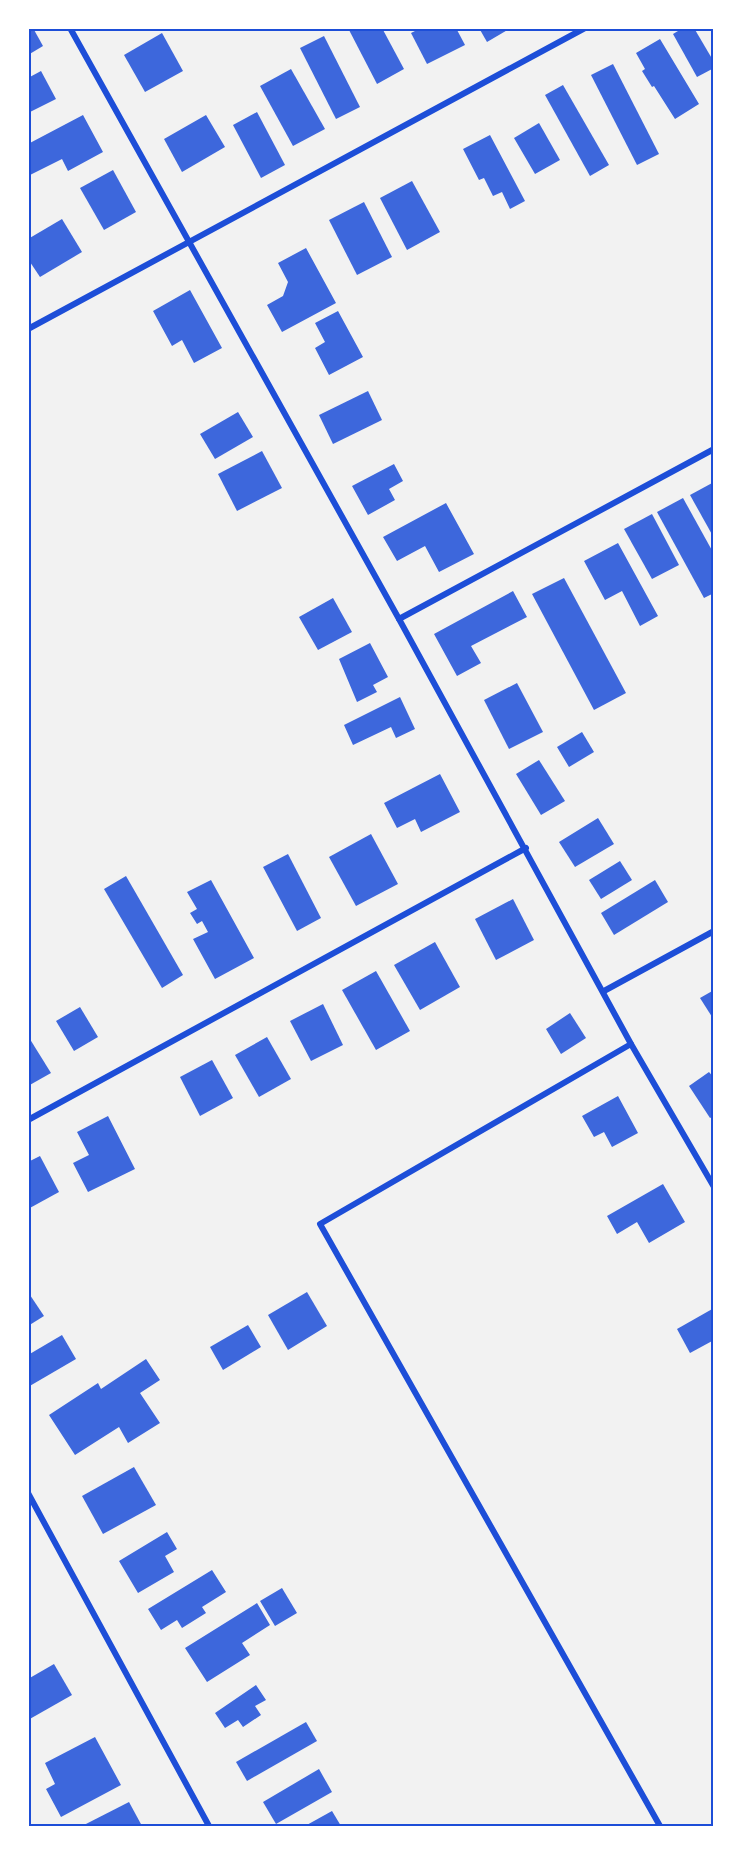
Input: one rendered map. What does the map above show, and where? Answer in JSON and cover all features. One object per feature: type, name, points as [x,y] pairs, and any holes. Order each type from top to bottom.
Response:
[{"type":"street","points":[[70,28],[526,848],[632,1044],[714,1187]]},
{"type":"street","points":[[28,329],[585,28]]},
{"type":"street","points":[[399,619],[714,449]]},
{"type":"street","points":[[28,1120],[526,848]]},
{"type":"street","points":[[604,991],[714,931]]},
{"type":"street","points":[[632,1044],[320,1224],[660,1827]]},
{"type":"street","points":[[28,1493],[209,1827]]},
{"type":"building","points":[[28,28],[33,28],[43,46],[28,55]]},
{"type":"building","points":[[348,28],[382,28],[404,69],[377,84]]},
{"type":"building","points":[[421,28],[456,28],[465,45],[427,64],[411,33]]},
{"type":"building","points":[[479,28],[511,28],[487,42]]},
{"type":"building","points":[[683,28],[694,28],[714,62],[714,68],[697,77],[673,34]]},
{"type":"building","points":[[162,33],[183,71],[145,92],[124,55]]},
{"type":"building","points":[[324,36],[360,107],[336,119],[300,48]]},
{"type":"building","points":[[660,39],[699,104],[675,119],[642,71],[645,69],[636,53]]},
{"type":"building","points":[[613,64],[659,154],[637,165],[591,75]]},
{"type":"building","points":[[291,69],[325,129],[293,146],[260,86]]},
{"type":"building","points":[[41,71],[56,99],[28,113],[28,78]]},
{"type":"building","points":[[563,85],[609,165],[590,176],[545,95]]},
{"type":"building","points":[[257,112],[285,165],[261,178],[233,125]]},
{"type":"building","points":[[83,115],[103,152],[68,171],[62,159],[28,176],[28,144]]},
{"type":"building","points":[[206,115],[225,147],[182,172],[164,139]]},
{"type":"building","points":[[539,123],[560,160],[535,174],[514,138]]},
{"type":"building","points":[[490,135],[525,201],[510,209],[502,192],[493,196],[484,178],[479,180],[463,149]]},
{"type":"building","points":[[113,170],[136,212],[104,230],[80,188]]},
{"type":"building","points":[[412,181],[440,232],[407,250],[380,198]]},
{"type":"building","points":[[364,202],[392,257],[357,275],[329,220]]},
{"type":"building","points":[[62,219],[82,252],[40,277],[28,259],[28,239]]},
{"type":"building","points":[[306,248],[336,303],[282,332],[267,305],[283,296],[288,282],[278,263]]},
{"type":"building","points":[[190,290],[222,348],[194,363],[182,340],[172,346],[153,311]]},
{"type":"building","points":[[338,311],[363,357],[329,375],[315,348],[325,342],[315,323]]},
{"type":"building","points":[[368,391],[382,420],[333,444],[319,415]]},
{"type":"building","points":[[238,412],[253,437],[215,459],[200,434]]},
{"type":"building","points":[[262,451],[282,488],[237,511],[218,474]]},
{"type":"building","points":[[394,464],[403,481],[389,489],[395,500],[368,515],[352,486]]},
{"type":"building","points":[[714,482],[714,538],[690,495]]},
{"type":"building","points":[[683,498],[714,554],[714,593],[704,598],[657,512]]},
{"type":"building","points":[[446,503],[474,554],[439,572],[425,546],[397,561],[383,537]]},
{"type":"building","points":[[652,514],[679,565],[652,579],[624,529]]},
{"type":"building","points":[[618,543],[658,616],[640,626],[622,591],[605,600],[584,561]]},
{"type":"building","points":[[564,578],[626,693],[594,710],[532,594]]},
{"type":"building","points":[[513,591],[527,617],[471,646],[481,663],[457,676],[434,634]]},
{"type":"building","points":[[333,598],[352,632],[318,650],[299,617]]},
{"type":"building","points":[[370,643],[388,677],[373,685],[377,692],[357,702],[339,659]]},
{"type":"building","points":[[517,683],[543,732],[509,749],[484,700]]},
{"type":"building","points":[[400,697],[415,729],[396,738],[391,727],[353,745],[344,725]]},
{"type":"building","points":[[582,732],[594,752],[569,767],[557,747]]},
{"type":"building","points":[[539,760],[565,801],[541,815],[516,774]]},
{"type":"building","points":[[440,774],[460,812],[421,832],[415,819],[397,828],[384,803]]},
{"type":"building","points":[[598,818],[614,844],[575,867],[559,842]]},
{"type":"building","points":[[371,834],[398,884],[356,906],[329,857]]},
{"type":"building","points":[[288,854],[321,918],[297,931],[263,867]]},
{"type":"building","points":[[620,861],[632,880],[601,899],[589,880]]},
{"type":"building","points":[[126,876],[183,975],[162,988],[104,889]]},
{"type":"building","points":[[211,880],[254,958],[215,979],[193,939],[208,932],[202,921],[197,924],[190,913],[197,909],[187,892]]},
{"type":"building","points":[[655,880],[668,902],[614,935],[601,913]]},
{"type":"building","points":[[513,899],[534,940],[496,960],[475,919]]},
{"type":"building","points":[[435,942],[460,987],[420,1010],[394,965]]},
{"type":"building","points":[[376,971],[410,1031],[376,1050],[342,990]]},
{"type":"building","points":[[714,990],[714,1020],[700,998]]},
{"type":"building","points":[[323,1004],[343,1045],[311,1061],[290,1021]]},
{"type":"building","points":[[80,1007],[98,1037],[74,1051],[56,1021]]},
{"type":"building","points":[[570,1013],[586,1038],[561,1054],[546,1029]]},
{"type":"building","points":[[28,1036],[51,1073],[28,1086]]},
{"type":"building","points":[[267,1037],[291,1079],[259,1097],[235,1055]]},
{"type":"building","points":[[212,1060],[233,1098],[200,1116],[180,1077]]},
{"type":"building","points":[[709,1072],[714,1078],[714,1116],[710,1118],[689,1086]]},
{"type":"building","points":[[618,1096],[638,1133],[612,1147],[604,1132],[594,1137],[582,1116]]},
{"type":"building","points":[[108,1116],[135,1169],[88,1192],[73,1163],[89,1155],[77,1132]]},
{"type":"building","points":[[40,1156],[59,1192],[28,1209],[28,1162]]},
{"type":"building","points":[[663,1184],[685,1222],[649,1243],[637,1222],[617,1234],[607,1216]]},
{"type":"building","points":[[28,1292],[44,1316],[28,1326]]},
{"type":"building","points":[[307,1292],[327,1326],[288,1350],[268,1315]]},
{"type":"building","points":[[714,1308],[714,1340],[690,1353],[677,1329]]},
{"type":"building","points":[[248,1325],[261,1347],[223,1370],[210,1347]]},
{"type":"building","points":[[62,1335],[76,1359],[28,1387],[28,1355]]},
{"type":"building","points":[[146,1359],[160,1380],[140,1393],[160,1423],[128,1443],[119,1427],[75,1455],[49,1415],[98,1383],[101,1389]]},
{"type":"building","points":[[134,1467],[156,1505],[103,1534],[82,1496]]},
{"type":"building","points":[[167,1532],[177,1549],[165,1556],[174,1572],[138,1593],[119,1561]]},
{"type":"building","points":[[212,1570],[226,1592],[202,1607],[206,1613],[182,1628],[177,1620],[161,1630],[148,1609]]},
{"type":"building","points":[[282,1588],[297,1613],[275,1626],[260,1601]]},
{"type":"building","points":[[257,1603],[270,1625],[242,1643],[250,1655],[207,1682],[185,1648]]},
{"type":"building","points":[[54,1664],[72,1695],[28,1720],[28,1679]]},
{"type":"building","points":[[256,1685],[266,1700],[255,1706],[261,1715],[243,1727],[238,1720],[225,1728],[215,1713]]},
{"type":"building","points":[[306,1722],[317,1741],[247,1781],[236,1762]]},
{"type":"building","points":[[95,1737],[121,1785],[61,1817],[46,1789],[55,1784],[45,1763]]},
{"type":"building","points":[[319,1769],[332,1792],[276,1824],[263,1802]]},
{"type":"building","points":[[129,1802],[142,1826],[82,1826]]},
{"type":"building","points":[[332,1811],[341,1826],[305,1826]]}]
